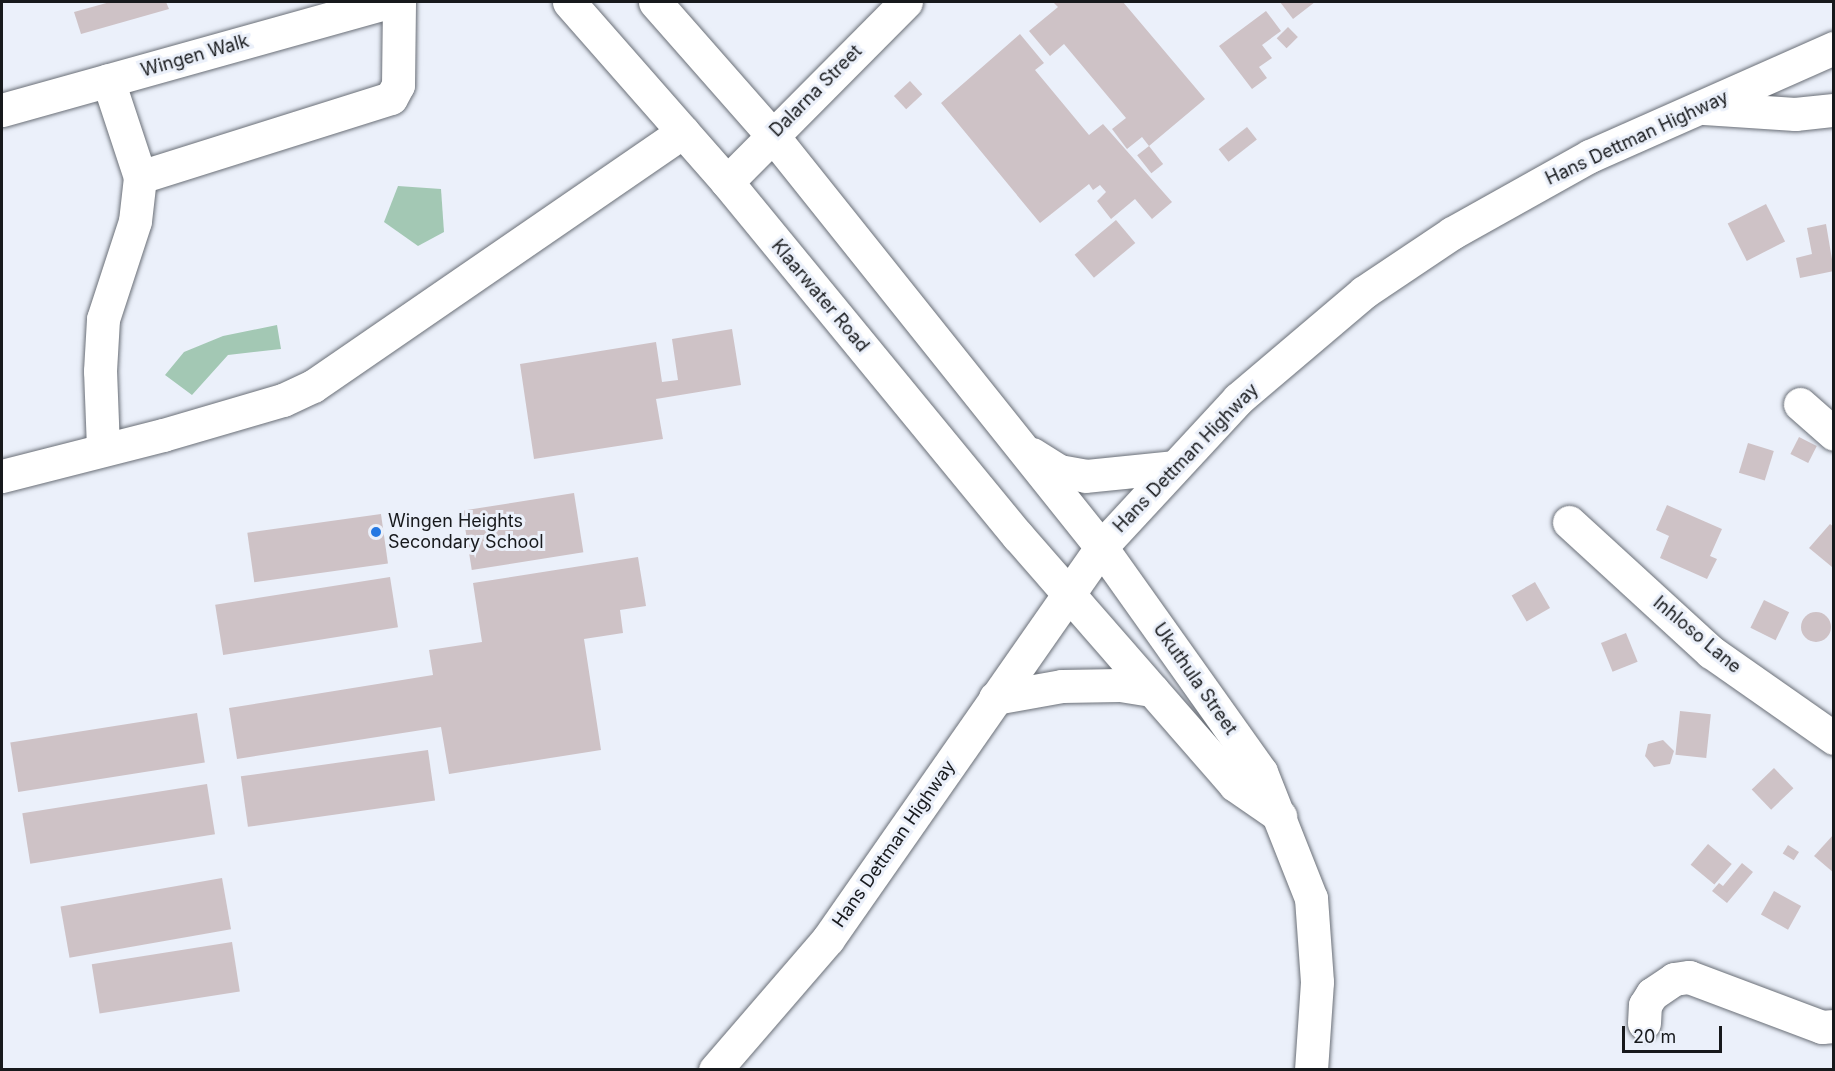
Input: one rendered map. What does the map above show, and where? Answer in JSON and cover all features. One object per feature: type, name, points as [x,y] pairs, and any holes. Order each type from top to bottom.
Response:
[{"type":"street","name":"Wingen Walk","points":[[2,110],[389,2]]},
{"type":"street","points":[[140,177],[391,98],[398,85],[399,2]]},
{"type":"street","name":"Klaarwater Road","points":[[569,2],[727,183],[1068,592]]},
{"type":"street","points":[[655,2],[772,135],[1101,547]]},
{"type":"street","name":"Dalarna Street","points":[[727,183],[906,2]]},
{"type":"street","name":"Hans Dettman Highway","points":[[714,1070],[828,939],[1101,547],[1238,399],[1364,292],[1452,233],[1590,156],[1833,48]]},
{"type":"street","points":[[102,448],[100,370],[103,319],[135,221],[140,177],[108,80]]},
{"type":"street","points":[[1699,108],[1795,114],[1833,110]]},
{"type":"street","points":[[2,476],[261,406],[313,386],[683,132]]},
{"type":"street","points":[[1800,404],[1833,434]]},
{"type":"street","points":[[1018,445],[1070,474],[1105,475],[1174,467]]},
{"type":"street","name":"Inhloso Lane","points":[[1569,522],[1711,652],[1833,738]]},
{"type":"street","name":"Ukuthula Street","points":[[1101,547],[1261,772],[1280,816],[1311,898],[1317,982],[1311,1070]]},
{"type":"street","name":"Ukuthula Street","points":[[1068,592],[1235,785],[1280,816]]},
{"type":"street","points":[[995,698],[1062,686],[1120,685],[1152,690]]},
{"type":"street","points":[[1644,1023],[1645,1005],[1652,994],[1674,979],[1689,977],[1822,1027],[1833,1026]]},
{"type":"green space","points":[[398,186],[441,189],[444,232],[418,246],[384,222]]},
{"type":"green space","points":[[277,325],[281,349],[228,355],[192,395],[165,375],[184,352],[223,336]]},
{"type":"building","points":[[110,2],[166,2],[169,9],[81,34],[74,12]]},
{"type":"building","points":[[1053,2],[1123,2],[1205,99],[1149,146],[1142,137],[1127,149],[1112,129],[1126,118],[1064,44],[1050,56],[1029,31],[1058,7]]},
{"type":"building","points":[[1280,2],[1315,2],[1293,19]]},
{"type":"building","points":[[1266,11],[1281,31],[1262,45],[1272,58],[1259,67],[1267,78],[1252,89],[1219,46]]},
{"type":"building","points":[[1288,27],[1298,37],[1287,48],[1277,38]]},
{"type":"building","points":[[1020,34],[1044,63],[1035,70],[1089,135],[1103,124],[1172,202],[1152,219],[1135,199],[1111,219],[1097,201],[1106,192],[1100,185],[1093,190],[1089,184],[1040,223],[941,103]]},
{"type":"building","points":[[910,81],[922,94],[906,109],[894,96]]},
{"type":"building","points":[[1247,127],[1257,140],[1228,162],[1219,149]]},
{"type":"building","points":[[1149,146],[1163,164],[1151,173],[1137,155]]},
{"type":"building","points":[[1766,204],[1785,241],[1747,261],[1728,224]]},
{"type":"building","points":[[1116,220],[1135,243],[1094,278],[1075,255]]},
{"type":"building","points":[[1826,224],[1834,271],[1800,278],[1796,258],[1812,254],[1807,228]]},
{"type":"building","points":[[732,329],[741,385],[656,399],[663,439],[534,459],[520,364],[656,342],[662,382],[678,380],[672,339]]},
{"type":"building","points":[[1799,437],[1817,446],[1808,463],[1790,454]]},
{"type":"building","points":[[1748,443],[1774,451],[1765,481],[1739,473]]},
{"type":"building","points":[[574,493],[583,552],[472,570],[462,511]]},
{"type":"building","points":[[1667,505],[1722,529],[1710,556],[1717,559],[1707,579],[1660,558],[1669,536],[1656,530]]},
{"type":"building","points":[[381,514],[388,564],[254,582],[247,533]]},
{"type":"building","points":[[1830,524],[1834,527],[1832,567],[1809,548]]},
{"type":"building","points":[[638,557],[646,606],[620,610],[623,633],[584,639],[601,750],[449,774],[441,727],[237,759],[229,708],[433,675],[429,650],[482,642],[473,583]]},
{"type":"building","points":[[390,577],[398,627],[223,655],[215,605]]},
{"type":"building","points":[[1535,582],[1550,608],[1527,621],[1512,596]]},
{"type":"building","points":[[1764,600],[1789,612],[1776,640],[1750,628]]},
{"type":"building","points":[[1816,612],[1827,616],[1831,627],[1827,638],[1816,642],[1805,638],[1801,627],[1805,616]]},
{"type":"building","points":[[1626,633],[1638,662],[1613,672],[1601,643]]},
{"type":"building","points":[[1680,711],[1711,714],[1706,758],[1675,755]]},
{"type":"building","points":[[197,713],[205,762],[18,792],[10,743]]},
{"type":"building","points":[[1663,740],[1674,751],[1670,764],[1654,767],[1645,756],[1648,744]]},
{"type":"building","points":[[428,750],[435,801],[248,827],[241,776]]},
{"type":"building","points":[[1774,768],[1793,788],[1771,810],[1752,790]]},
{"type":"building","points":[[207,784],[215,834],[30,864],[22,813]]},
{"type":"building","points":[[1834,834],[1834,873],[1814,856]]},
{"type":"building","points":[[1708,844],[1732,864],[1714,885],[1691,865]]},
{"type":"building","points":[[1788,845],[1799,852],[1794,860],[1783,853]]},
{"type":"building","points":[[1742,863],[1753,872],[1727,903],[1712,891],[1719,883],[1723,886]]},
{"type":"building","points":[[222,878],[231,929],[70,958],[60,906]]},
{"type":"building","points":[[1774,891],[1801,906],[1788,930],[1761,915]]},
{"type":"building","points":[[232,942],[240,991],[100,1014],[92,964]]},
{"type":"place","name":"Wingen Heights Secondary School","points":[[376,532]]}]
